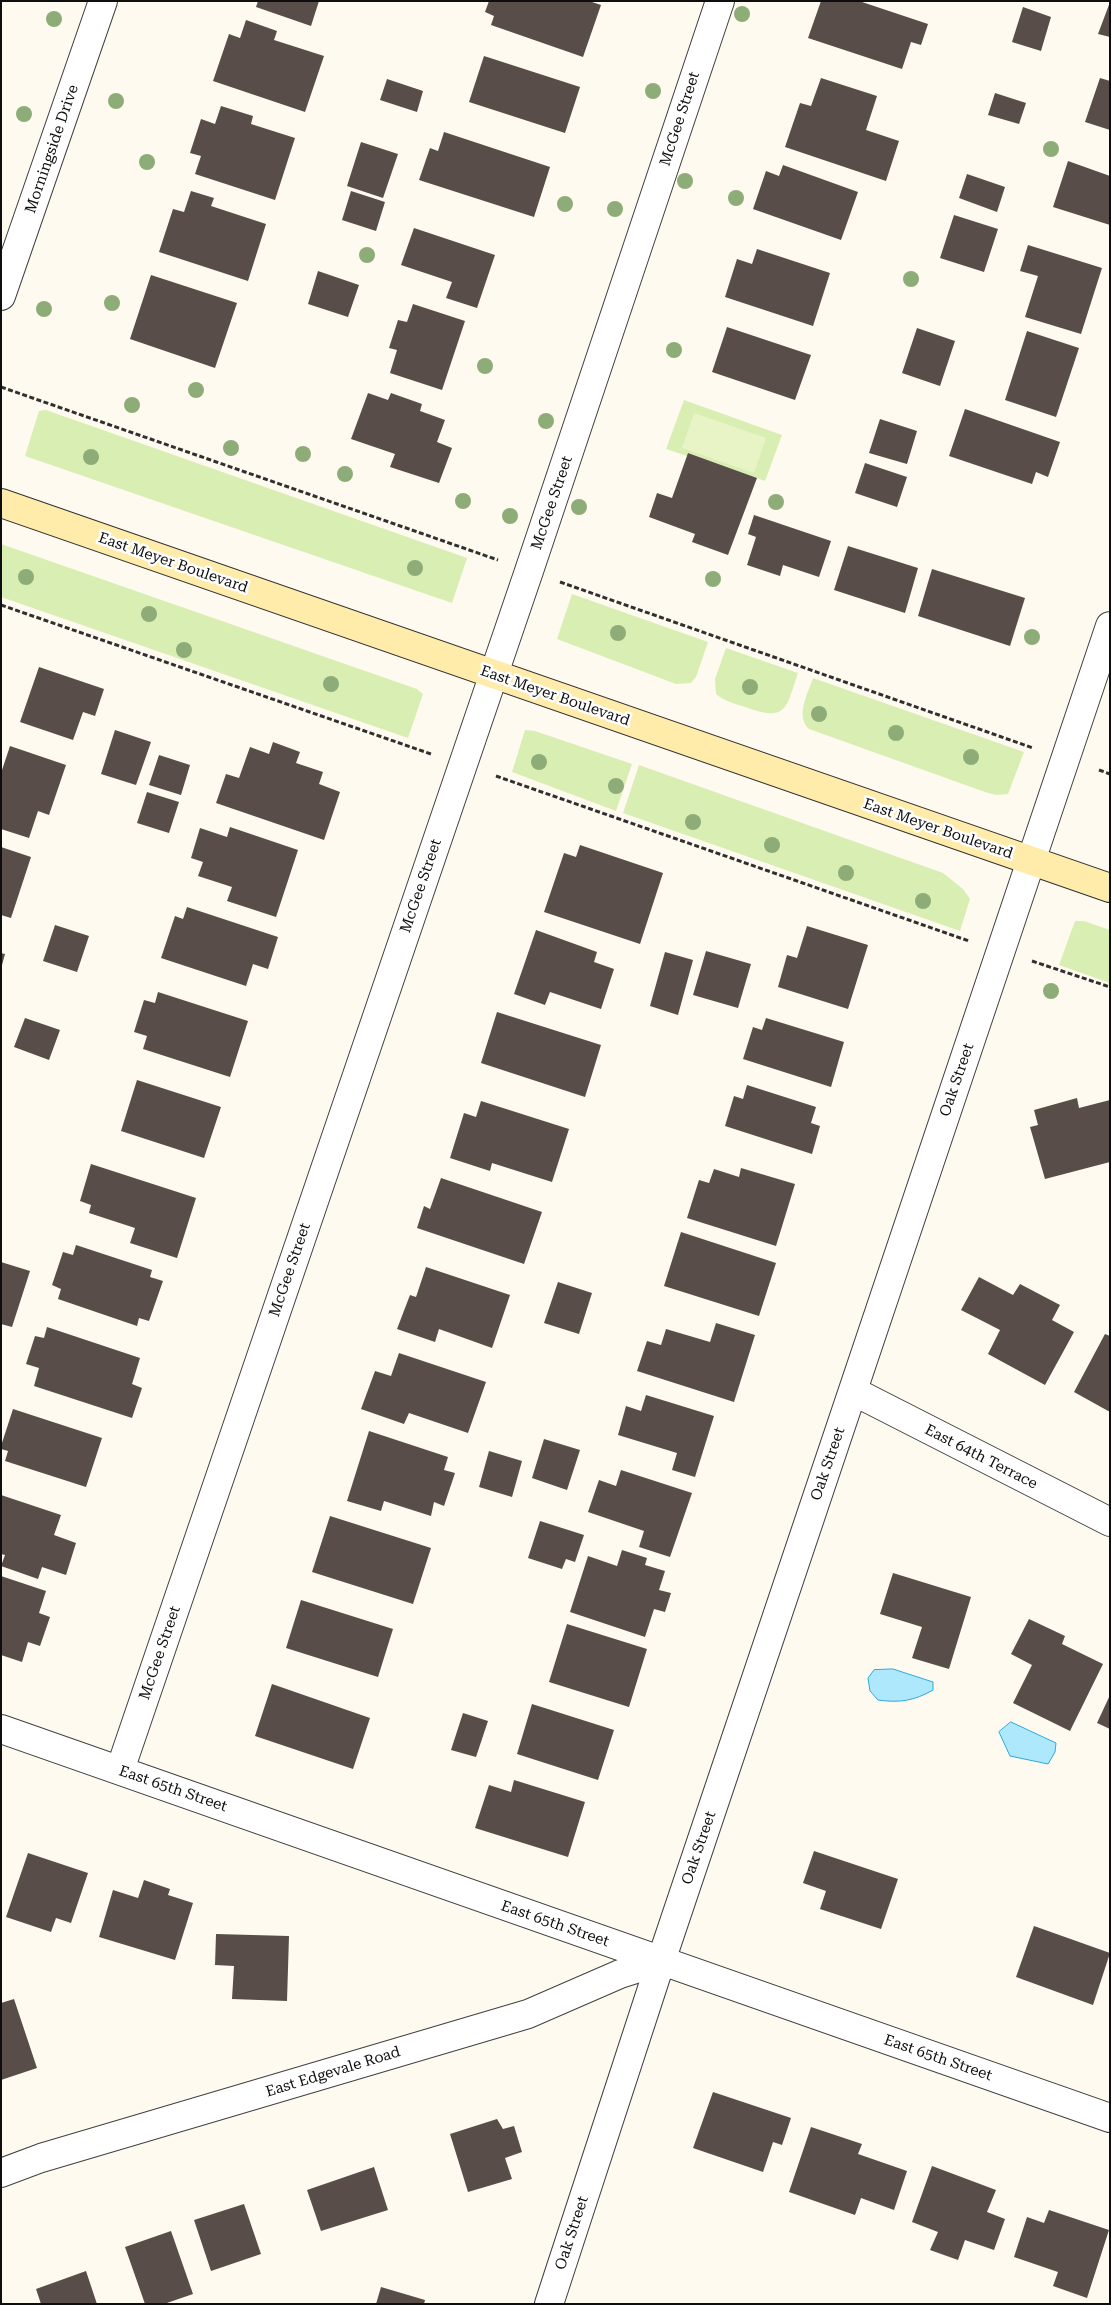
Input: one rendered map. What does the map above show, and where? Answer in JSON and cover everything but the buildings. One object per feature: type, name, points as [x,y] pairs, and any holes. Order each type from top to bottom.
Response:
[{"type":"main road","name":"East Meyer Boulevard","points":[[1,503],[1110,888]]},
{"type":"street","name":"Morningside Drive","points":[[1,296],[104,1]]},
{"type":"street","name":"McGee Street","points":[[120,1770],[494,675],[720,1]]},
{"type":"street","name":"Oak Street","points":[[549,2304],[661,1961],[1110,626]]},
{"type":"street","name":"East 64th Terrace","points":[[853,1391],[1110,1522]]},
{"type":"street","name":"East 65th Street","points":[[1,1729],[1110,2118]]},
{"type":"street","name":"East Edgevale Road","points":[[1,2173],[51,2155],[528,2014],[620,1974],[661,1961]]},
{"type":"path","points":[[1,387],[504,562]]},
{"type":"path","points":[[553,580],[1039,750]]},
{"type":"path","points":[[1,604],[437,756]]},
{"type":"path","points":[[1091,768],[1110,774]]},
{"type":"path","points":[[489,774],[974,942]]},
{"type":"path","points":[[1028,959],[1110,987]]},
{"type":"green space","points":[[684,400],[782,435],[765,481],[689,453],[687,456],[666,449]]},
{"type":"green space","points":[[46,410],[467,558],[452,603],[25,456],[39,411]]},
{"type":"green space","points":[[694,413],[766,438],[754,473],[682,448]]},
{"type":"green space","points":[[1,544],[417,689],[423,694],[408,738],[1,597]]},
{"type":"green space","points":[[572,594],[708,642],[696,677],[691,683],[676,684],[557,639]]},
{"type":"green space","points":[[726,648],[798,673],[784,709],[771,713],[761,712],[727,701],[716,694],[715,679]]},
{"type":"green space","points":[[813,678],[1024,752],[1008,794],[996,795],[985,792],[809,729],[803,718],[803,711]]},
{"type":"green space","points":[[525,730],[535,731],[632,764],[616,811],[512,772]]},
{"type":"green space","points":[[639,765],[943,873],[963,889],[970,899],[960,931],[623,813]]},
{"type":"green space","points":[[1075,921],[1084,921],[1110,930],[1110,983],[1059,965]]},
{"type":"water","points":[[893,1669],[933,1682],[933,1690],[919,1697],[906,1700],[878,1700],[870,1691],[868,1678],[874,1670]]},
{"type":"water","points":[[1011,1722],[1056,1743],[1055,1752],[1048,1764],[1010,1756],[999,1732]]}]
